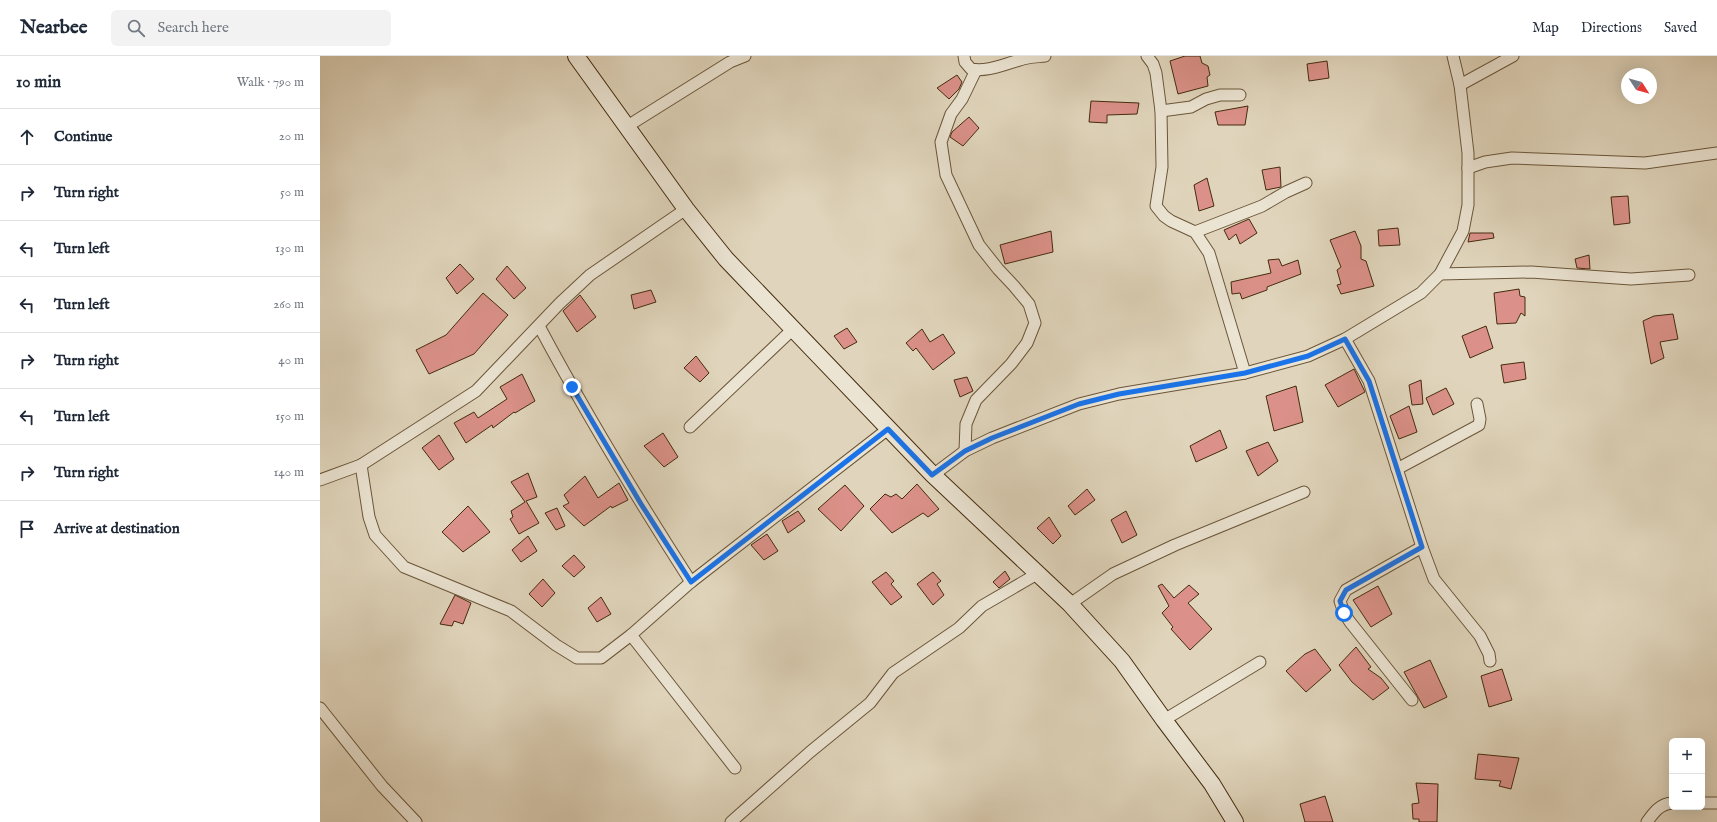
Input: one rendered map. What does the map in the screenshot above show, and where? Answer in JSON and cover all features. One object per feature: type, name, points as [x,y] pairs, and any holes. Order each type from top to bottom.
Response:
[{"type":"main road","points":[[576,56],[686,209],[726,259],[932,475],[1070,604],[1122,660],[1164,720],[1212,784],[1235,822]]},
{"type":"street","points":[[626,127],[730,62],[745,56]]},
{"type":"street","points":[[964,56],[965,62],[971,69],[976,70],[988,70],[1022,59],[1045,56]]},
{"type":"street","points":[[1147,56],[1153,64],[1156,73],[1161,111],[1162,167],[1156,206],[1164,216],[1171,221],[1195,232],[1210,253],[1245,373]]},
{"type":"street","points":[[932,475],[965,451],[992,438],[1079,404],[1119,394],[1245,373],[1308,356],[1345,339],[1421,293],[1440,274],[1463,232],[1468,204],[1468,153],[1460,85],[1453,56]]},
{"type":"street","points":[[1460,85],[1513,56]]},
{"type":"street","points":[[965,451],[966,424],[976,400],[1011,364],[1027,343],[1035,323],[1029,304],[979,245],[946,175],[941,142],[951,114],[962,99],[976,70]]},
{"type":"street","points":[[1161,111],[1191,107],[1206,99],[1240,94]]},
{"type":"street","points":[[1468,168],[1485,162],[1512,158],[1644,163],[1717,153]]},
{"type":"street","points":[[1195,232],[1262,206],[1286,192],[1306,183]]},
{"type":"street","points":[[320,480],[361,465],[476,391],[538,326],[590,275],[686,209]]},
{"type":"street","points":[[1440,274],[1531,272],[1631,279],[1689,275]]},
{"type":"street","points":[[538,326],[641,504],[691,582]]},
{"type":"street","points":[[690,427],[793,329]]},
{"type":"street","points":[[1345,339],[1369,381],[1422,547],[1434,579],[1480,636],[1489,654],[1490,661]]},
{"type":"street","points":[[1397,469],[1479,425],[1480,419],[1477,404]]},
{"type":"street","points":[[361,465],[369,517],[375,535],[404,567],[512,611],[556,645],[577,658],[601,658],[631,636],[691,582],[888,429]]},
{"type":"street","points":[[1070,604],[1113,574],[1175,544],[1304,492]]},
{"type":"street","points":[[1412,700],[1350,622],[1344,613],[1340,601],[1346,590],[1422,547]]},
{"type":"street","points":[[731,822],[810,752],[870,703],[893,673],[960,628],[982,606],[1037,574]]},
{"type":"street","points":[[631,636],[735,768]]},
{"type":"street","points":[[1164,720],[1260,662]]},
{"type":"street","points":[[320,708],[382,786],[416,822]]},
{"type":"street","points":[[1647,822],[1656,810],[1664,803],[1669,803]]},
{"type":"street","points":[[1705,803],[1717,803]]},
{"type":"building","points":[[1185,56],[1200,56],[1202,63],[1208,66],[1210,75],[1207,77],[1208,86],[1178,94],[1170,61]]},
{"type":"building","points":[[1327,61],[1329,78],[1309,81],[1307,64]]},
{"type":"building","points":[[957,75],[962,82],[959,89],[949,99],[937,88]]},
{"type":"building","points":[[1091,101],[1139,103],[1137,114],[1107,115],[1107,123],[1089,122]]},
{"type":"building","points":[[1248,106],[1245,125],[1218,125],[1215,112]]},
{"type":"building","points":[[969,117],[979,128],[963,146],[950,137],[952,132]]},
{"type":"building","points":[[1280,167],[1281,187],[1266,190],[1262,170]]},
{"type":"building","points":[[1207,178],[1214,206],[1199,211],[1194,185]]},
{"type":"building","points":[[1628,196],[1630,223],[1614,225],[1611,197]]},
{"type":"building","points":[[1249,219],[1257,233],[1240,244],[1236,234],[1229,240],[1224,230]]},
{"type":"building","points":[[1398,228],[1400,245],[1379,246],[1378,230]]},
{"type":"building","points":[[1051,231],[1053,252],[1005,264],[1000,245]]},
{"type":"building","points":[[1355,231],[1361,246],[1361,259],[1366,261],[1374,286],[1341,294],[1337,285],[1341,284],[1337,270],[1341,267],[1330,240]]},
{"type":"building","points":[[1470,233],[1493,233],[1494,238],[1468,242]]},
{"type":"building","points":[[1589,255],[1590,269],[1577,268],[1575,259]]},
{"type":"building","points":[[1279,259],[1282,266],[1298,260],[1301,274],[1267,287],[1267,290],[1242,299],[1240,293],[1232,294],[1231,282],[1271,273],[1268,260]]},
{"type":"building","points":[[460,264],[474,279],[457,294],[446,278]]},
{"type":"building","points":[[507,266],[526,288],[514,299],[496,279]]},
{"type":"building","points":[[1519,289],[1520,296],[1525,297],[1525,316],[1521,313],[1516,323],[1497,324],[1494,293]]},
{"type":"building","points":[[651,290],[656,302],[634,309],[631,295]]},
{"type":"building","points":[[483,293],[508,315],[474,354],[429,374],[416,350],[446,335]]},
{"type":"building","points":[[580,295],[596,317],[577,332],[563,311]]},
{"type":"building","points":[[1673,314],[1678,339],[1660,342],[1664,358],[1651,364],[1643,321],[1654,316]]},
{"type":"building","points":[[1486,326],[1493,348],[1470,358],[1462,336]]},
{"type":"building","points":[[847,328],[857,342],[844,349],[834,336]]},
{"type":"building","points":[[922,329],[930,342],[943,334],[955,353],[933,370],[916,348],[913,351],[906,343]]},
{"type":"building","points":[[696,356],[709,373],[700,382],[684,368]]},
{"type":"building","points":[[1524,362],[1526,379],[1504,383],[1501,365]]},
{"type":"building","points":[[1354,369],[1365,392],[1338,407],[1325,385]]},
{"type":"building","points":[[522,374],[535,401],[515,413],[514,412],[493,428],[492,425],[466,443],[454,423],[474,412],[478,418],[507,399],[500,387]]},
{"type":"building","points":[[967,377],[973,391],[960,397],[954,380]]},
{"type":"building","points":[[1421,380],[1423,404],[1412,405],[1409,385]]},
{"type":"building","points":[[1296,386],[1303,422],[1274,431],[1266,396]]},
{"type":"building","points":[[1446,388],[1454,404],[1433,415],[1426,398]]},
{"type":"building","points":[[1409,406],[1417,432],[1399,439],[1390,416]]},
{"type":"building","points":[[1220,430],[1227,448],[1196,462],[1190,446]]},
{"type":"building","points":[[663,433],[678,457],[664,467],[644,446]]},
{"type":"building","points":[[439,435],[454,459],[439,470],[422,448]]},
{"type":"building","points":[[1268,442],[1278,461],[1258,476],[1246,451]]},
{"type":"building","points":[[528,473],[537,497],[526,501],[539,523],[519,534],[510,519],[513,517],[511,511],[525,502],[511,482]]},
{"type":"building","points":[[585,476],[598,498],[619,483],[628,500],[612,508],[611,506],[584,526],[563,506],[569,503],[564,495]]},
{"type":"building","points":[[917,484],[939,509],[928,517],[923,513],[892,533],[870,509],[885,494],[891,497],[896,494],[902,499]]},
{"type":"building","points":[[845,485],[864,506],[841,531],[818,509]]},
{"type":"building","points":[[1087,489],[1095,500],[1075,515],[1068,506]]},
{"type":"building","points":[[468,506],[490,532],[463,552],[442,532]]},
{"type":"building","points":[[557,508],[565,526],[556,530],[545,513]]},
{"type":"building","points":[[798,511],[805,521],[788,533],[782,521]]},
{"type":"building","points":[[1126,511],[1137,535],[1122,543],[1111,520]]},
{"type":"building","points":[[1049,517],[1061,536],[1053,544],[1037,528]]},
{"type":"building","points":[[767,534],[778,551],[764,560],[751,545]]},
{"type":"building","points":[[528,536],[537,551],[521,562],[512,550]]},
{"type":"building","points":[[574,555],[585,567],[574,577],[562,566]]},
{"type":"building","points":[[1005,571],[1010,579],[999,588],[993,582]]},
{"type":"building","points":[[886,572],[894,581],[891,584],[902,597],[891,605],[872,582]]},
{"type":"building","points":[[933,572],[941,581],[937,584],[944,595],[933,605],[917,584]]},
{"type":"building","points":[[543,579],[555,593],[542,607],[529,594]]},
{"type":"building","points":[[1162,584],[1174,598],[1189,585],[1199,594],[1188,603],[1212,629],[1190,650],[1171,629],[1173,627],[1162,613],[1169,606],[1158,586]]},
{"type":"building","points":[[1378,586],[1392,614],[1371,627],[1353,600]]},
{"type":"building","points":[[455,595],[471,603],[463,624],[454,621],[452,626],[440,624]]},
{"type":"building","points":[[601,597],[611,614],[597,622],[588,608]]},
{"type":"building","points":[[1356,647],[1371,667],[1368,669],[1381,678],[1389,688],[1373,700],[1352,682],[1339,665]]},
{"type":"building","points":[[1315,649],[1331,670],[1306,692],[1286,671],[1305,654]]},
{"type":"building","points":[[1430,660],[1447,697],[1424,708],[1404,672]]},
{"type":"building","points":[[1502,669],[1512,700],[1489,707],[1481,676]]},
{"type":"building","points":[[1478,754],[1519,758],[1511,789],[1499,786],[1501,781],[1475,779]]},
{"type":"building","points":[[1416,783],[1438,784],[1437,822],[1419,822],[1419,819],[1413,819],[1412,804],[1419,803]]},
{"type":"building","points":[[1325,796],[1333,822],[1305,822],[1300,804]]},
{"type":"route","points":[[572,387],[641,504],[691,582],[888,429],[932,475],[965,451],[992,438],[1079,404],[1119,394],[1245,373],[1308,356],[1345,339],[1369,381],[1422,547],[1346,590],[1340,601],[1344,613]]}]
